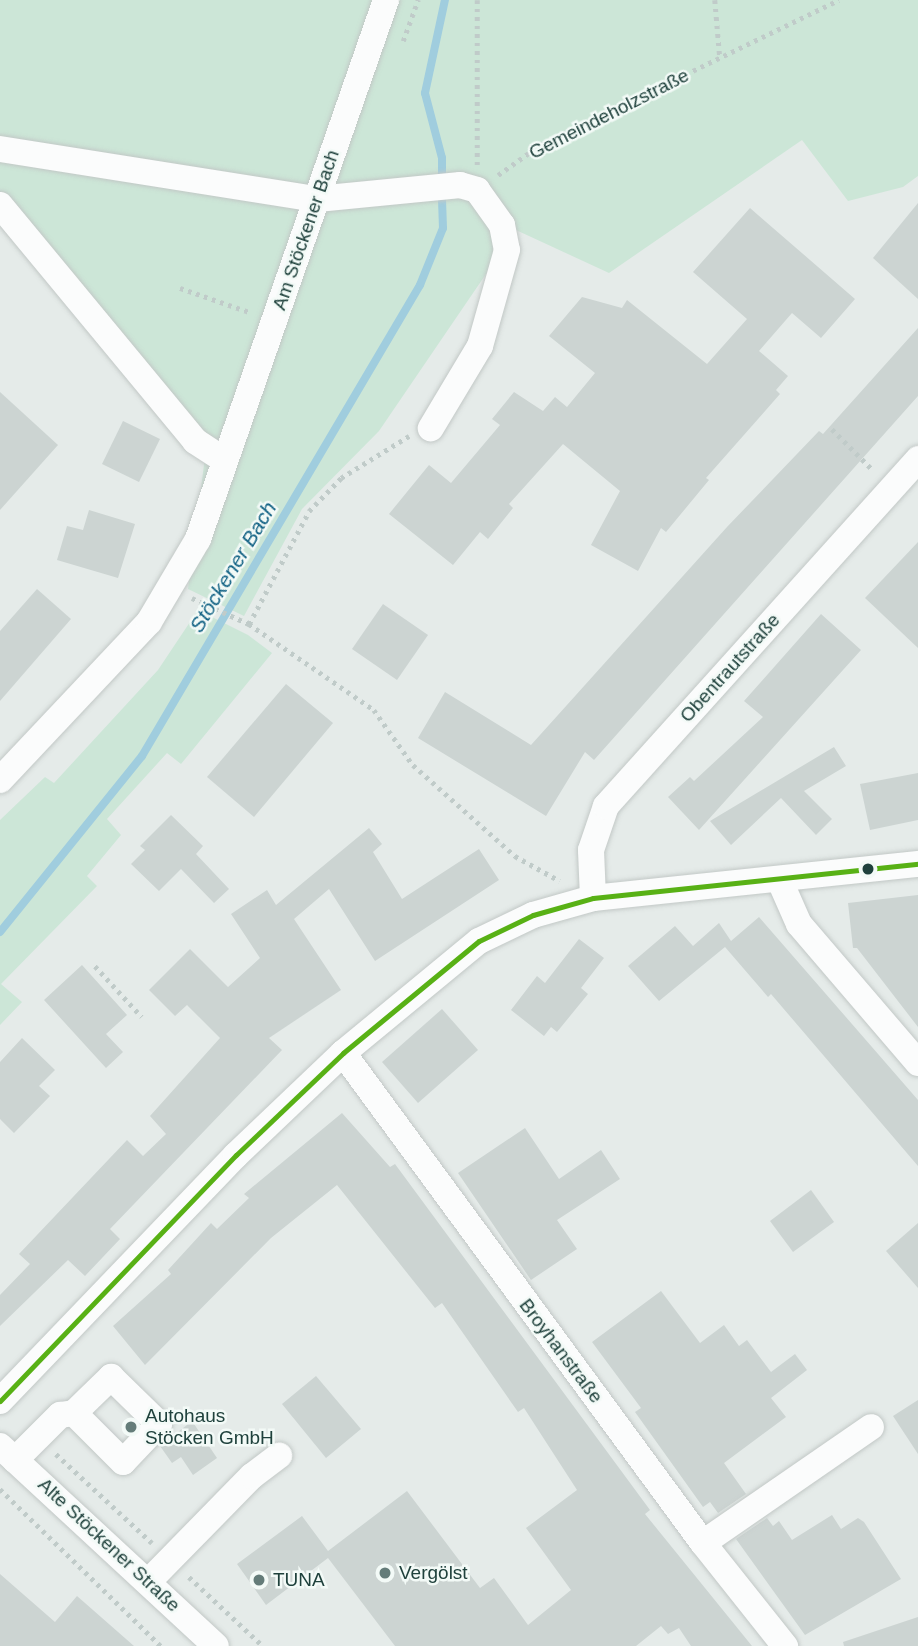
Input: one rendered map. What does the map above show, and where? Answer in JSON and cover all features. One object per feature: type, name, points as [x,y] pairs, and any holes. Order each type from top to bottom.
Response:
[{"type":"street","name":"Am Stöckener Bach","points":[[0,779],[149,622],[198,539],[386,0]]},
{"type":"street","points":[[0,149],[317,199],[460,185],[477,190],[502,225],[507,250],[480,346],[431,428]]},
{"type":"street","points":[[0,205],[195,441],[224,460]]},
{"type":"street","name":"Obentrautstraße","points":[[593,898],[591,850],[606,806],[918,459]]},
{"type":"street","points":[[0,1401],[236,1155],[343,1053],[479,941],[533,915],[593,898],[780,881],[918,864]]},
{"type":"street","points":[[780,881],[799,924],[918,1063]]},
{"type":"street","name":"Broyhanstraße","points":[[343,1053],[703,1543],[785,1646]]},
{"type":"street","points":[[8,1453],[38,1437],[60,1415],[74,1413]]},
{"type":"street","points":[[703,1543],[870,1427]]},
{"type":"street","name":"Alte Stöckener Straße","points":[[8,1453],[216,1646]]},
{"type":"street","points":[[149,1581],[252,1476],[279,1456]]},
{"type":"path","points":[[477,0],[477,190]]},
{"type":"path","points":[[715,0],[720,58]]},
{"type":"path","name":"Gemeindeholzstraße","points":[[477,190],[540,145],[839,0]]},
{"type":"path","points":[[180,288],[274,320]]},
{"type":"path","points":[[249,624],[309,511],[363,463],[396,441],[431,428]]},
{"type":"path","points":[[832,429],[892,488]]},
{"type":"path","points":[[197,601],[249,624],[374,710],[413,765],[515,856],[593,898]]},
{"type":"path","points":[[94,966],[142,1017]]},
{"type":"path","points":[[38,1437],[263,1646]]},
{"type":"path","points":[[0,1489],[161,1646]]},
{"type":"green space","points":[[0,0],[918,0],[918,176],[903,187],[848,201],[802,140],[609,273],[516,230],[379,431],[302,509],[244,616],[188,589],[207,442],[0,198]]},
{"type":"green space","points":[[198,610],[248,635],[272,653],[181,764],[167,753],[107,819],[121,835],[87,876],[97,886],[1,984],[22,1002],[0,1025],[0,820],[45,777],[54,783],[158,670]]},
{"type":"building","points":[[918,203],[918,299],[873,258]]},
{"type":"building","points":[[750,208],[855,299],[821,338],[792,313],[759,351],[788,376],[776,390],[780,394],[706,478],[709,480],[666,532],[661,528],[638,571],[591,545],[620,491],[563,444],[509,504],[513,508],[488,539],[480,532],[453,565],[389,514],[429,465],[451,483],[500,425],[492,419],[514,392],[543,411],[555,397],[567,407],[595,373],[549,336],[582,297],[622,308],[627,300],[707,364],[747,319],[693,272]]},
{"type":"building","points":[[918,328],[918,396],[594,760],[585,752],[546,816],[418,738],[445,692],[531,745],[727,527],[819,431],[823,434]]},
{"type":"building","points":[[0,392],[58,445],[0,510]]},
{"type":"building","points":[[123,421],[160,439],[139,482],[102,464]]},
{"type":"building","points":[[89,510],[135,524],[118,578],[57,560],[67,526],[83,530]]},
{"type":"building","points":[[918,542],[918,648],[865,598]]},
{"type":"building","points":[[37,589],[71,619],[0,701],[0,631]]},
{"type":"building","points":[[383,604],[428,635],[397,680],[352,649]]},
{"type":"building","points":[[821,614],[861,650],[699,830],[668,797],[690,777],[694,781],[763,717],[744,701]]},
{"type":"building","points":[[286,684],[333,723],[254,817],[207,777]]},
{"type":"building","points":[[834,747],[846,766],[804,791],[832,819],[816,835],[781,798],[731,845],[710,821]]},
{"type":"building","points":[[918,773],[918,820],[870,830],[860,784]]},
{"type":"building","points":[[171,815],[203,846],[196,854],[229,889],[214,903],[181,869],[159,891],[131,864],[145,850],[140,846]]},
{"type":"building","points":[[369,828],[382,844],[373,852],[402,899],[479,849],[499,880],[375,961],[329,889],[294,919],[341,990],[269,1038],[282,1050],[110,1229],[120,1239],[85,1276],[68,1260],[0,1326],[0,1295],[30,1264],[19,1254],[127,1140],[143,1156],[166,1134],[150,1116],[220,1038],[187,1005],[175,1016],[149,990],[190,949],[228,987],[260,958],[231,914],[267,890],[276,905]]},
{"type":"building","points":[[918,895],[918,1027],[857,948],[853,948],[848,903]]},
{"type":"building","points":[[759,917],[918,1100],[918,1166],[771,994],[768,997],[725,947],[659,1001],[628,966],[675,926],[693,946],[719,923],[731,941]]},
{"type":"building","points":[[579,939],[604,958],[581,988],[588,994],[557,1032],[551,1027],[544,1036],[511,1010],[537,976],[545,983]]},
{"type":"building","points":[[82,965],[127,1015],[106,1034],[123,1052],[106,1068],[44,1000]]},
{"type":"building","points":[[442,1009],[478,1050],[418,1103],[382,1062]]},
{"type":"building","points":[[22,1038],[55,1070],[39,1086],[50,1096],[14,1133],[0,1119],[0,1062]]},
{"type":"building","points":[[342,1113],[390,1167],[395,1164],[650,1510],[645,1514],[752,1646],[691,1646],[679,1628],[668,1634],[661,1626],[636,1646],[395,1646],[328,1558],[266,1605],[237,1564],[302,1516],[328,1551],[407,1491],[480,1588],[494,1578],[528,1625],[571,1590],[526,1528],[577,1490],[524,1408],[518,1412],[442,1303],[435,1308],[337,1185],[271,1238],[145,1365],[113,1326],[171,1274],[168,1270],[211,1223],[217,1229],[249,1198],[244,1194]]},
{"type":"building","points":[[525,1128],[559,1179],[601,1150],[620,1179],[557,1220],[577,1249],[531,1280],[458,1173]]},
{"type":"building","points":[[811,1190],[834,1222],[793,1252],[770,1221]]},
{"type":"building","points":[[918,1223],[918,1288],[886,1251]]},
{"type":"building","points":[[661,1291],[700,1343],[724,1325],[739,1346],[747,1340],[771,1372],[795,1354],[807,1370],[771,1398],[786,1417],[724,1463],[746,1494],[718,1513],[710,1502],[703,1507],[635,1412],[641,1408],[592,1342]]},
{"type":"building","points":[[316,1376],[361,1429],[326,1458],[282,1404]]},
{"type":"building","points":[[918,1400],[918,1454],[893,1416]]},
{"type":"building","points":[[192,1421],[217,1458],[193,1475],[181,1457],[172,1463],[160,1446]]},
{"type":"building","points":[[832,1515],[841,1529],[858,1518],[864,1522],[901,1579],[805,1635],[736,1539],[767,1518],[773,1526],[779,1521],[792,1540]]},
{"type":"building","points":[[0,1574],[55,1622],[77,1596],[134,1646],[0,1646]]},
{"type":"building","points":[[918,1617],[918,1646],[844,1646],[843,1642]]},
{"type":"waterway","name":"Stöckener Bach","points":[[442,182],[442,158],[425,93],[445,0]]},
{"type":"waterway","name":"Stöckener Bach","points":[[0,932],[142,756],[420,285],[443,228],[442,192]]},
{"type":"transit line","points":[[0,1401],[236,1155],[343,1053],[479,941],[533,915],[593,898],[918,864]]},
{"type":"place","name":"Autohaus Stöcken GmbH","points":[[131,1427]]},
{"type":"place","name":"Vergölst","points":[[385,1573]]},
{"type":"place","name":"TUNA","points":[[259,1580]]}]
